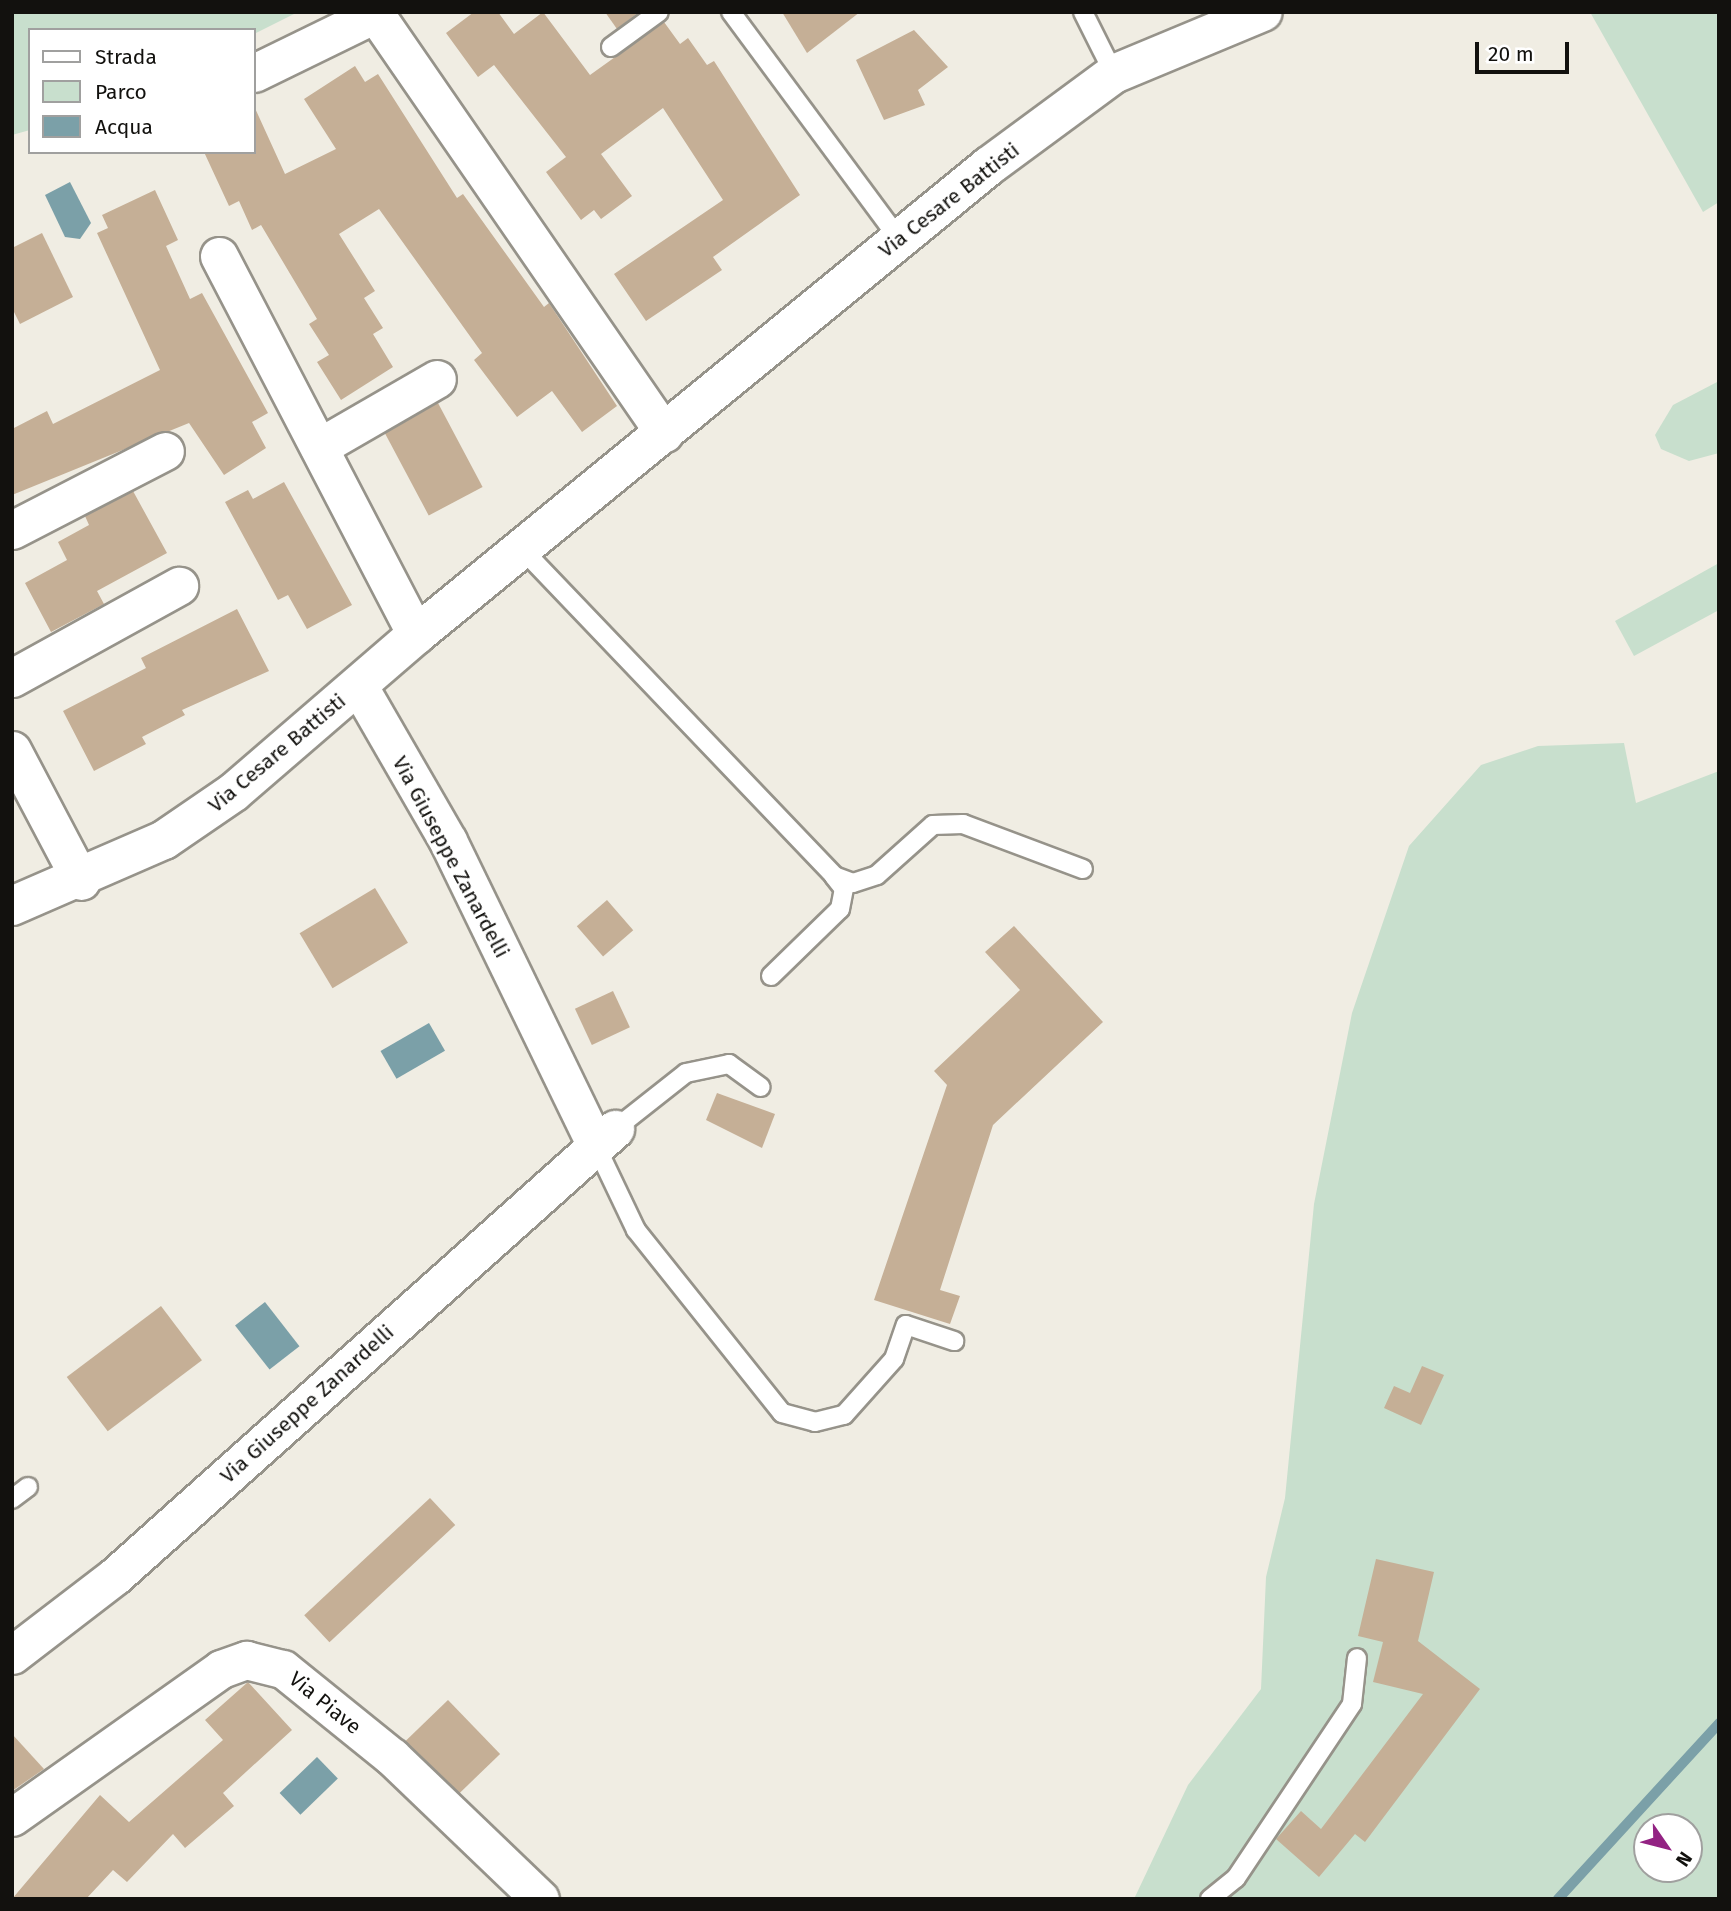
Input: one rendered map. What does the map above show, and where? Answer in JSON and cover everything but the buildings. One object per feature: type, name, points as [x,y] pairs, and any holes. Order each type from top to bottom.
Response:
[{"type":"street","name":"Via Cesare Battisti","points":[[12,906],[81,881],[164,840],[234,792],[416,635],[899,239],[1114,74],[1260,13]]},
{"type":"street","points":[[256,72],[377,14],[664,433]]},
{"type":"street","points":[[219,256],[416,635]]},
{"type":"street","points":[[318,447],[438,379]]},
{"type":"street","points":[[12,530],[165,452]]},
{"type":"street","points":[[12,678],[179,586]]},
{"type":"street","name":"Via Giuseppe Zanardelli","points":[[12,1656],[115,1576],[605,1137],[448,841],[358,685]]},
{"type":"street","points":[[12,750],[81,881]]},
{"type":"street","name":"Via Piave","points":[[12,1816],[221,1669],[246,1660],[283,1669],[373,1741],[540,1899]]},
{"type":"lane","points":[[611,47],[659,12]]},
{"type":"lane","points":[[731,12],[899,239]]},
{"type":"lane","points":[[1083,12],[1114,74]]},
{"type":"lane","points":[[522,549],[844,889],[839,909],[771,976]]},
{"type":"lane","points":[[834,876],[853,883],[877,875],[933,825],[963,824],[1083,869]]},
{"type":"lane","points":[[761,1087],[729,1064],[686,1073],[605,1137],[636,1230],[782,1413],[815,1422],[844,1415],[894,1359],[906,1325],[954,1341]]},
{"type":"lane","points":[[12,1499],[28,1487]]},
{"type":"lane","points":[[1210,1899],[1236,1878],[1352,1704],[1357,1658]]},
{"type":"green space","points":[[12,12],[298,12],[256,33],[256,28],[28,28],[28,131],[12,135]]},
{"type":"green space","points":[[1590,12],[1719,12],[1719,202],[1703,212]]},
{"type":"green space","points":[[1719,381],[1719,453],[1689,461],[1661,449],[1655,435],[1673,405]]},
{"type":"green space","points":[[1719,563],[1719,610],[1634,656],[1615,621]]},
{"type":"green space","points":[[1624,743],[1636,803],[1719,771],[1719,1899],[1134,1899],[1188,1785],[1261,1689],[1266,1577],[1285,1498],[1314,1204],[1352,1013],[1409,846],[1481,765],[1538,746]]},
{"type":"water","points":[[70,182],[91,223],[80,239],[65,237],[45,195]]},
{"type":"water","points":[[429,1023],[445,1051],[397,1079],[381,1051]]},
{"type":"water","points":[[265,1302],[299,1346],[270,1370],[235,1325]]},
{"type":"water","points":[[317,1757],[338,1779],[300,1815],[280,1793]]},
{"type":"waterway","points":[[1558,1899],[1719,1723]]}]
